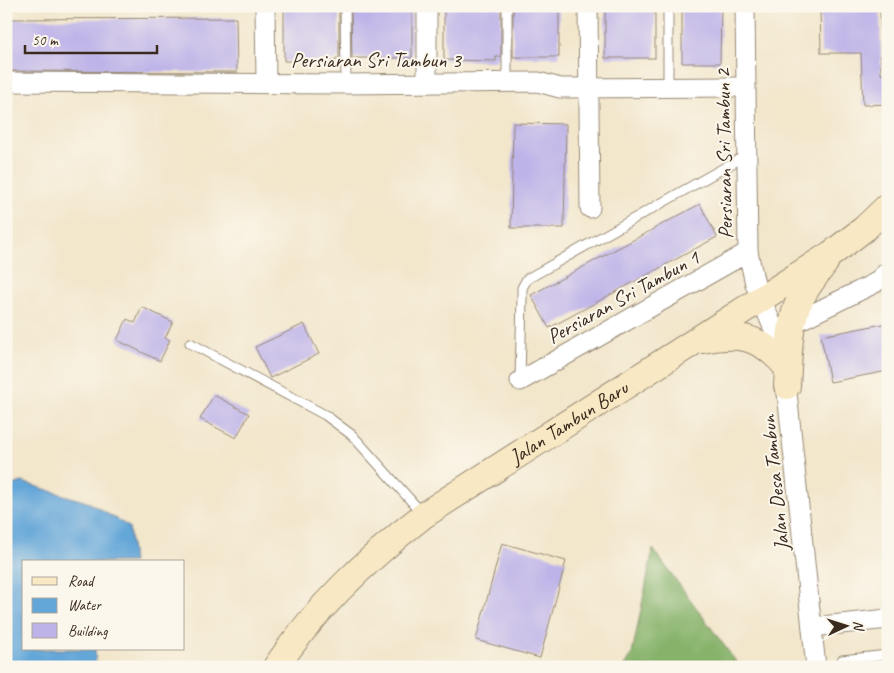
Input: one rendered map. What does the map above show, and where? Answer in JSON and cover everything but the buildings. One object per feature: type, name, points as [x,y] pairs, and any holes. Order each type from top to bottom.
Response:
[{"type":"main road","name":"Jalan Tambun Baru","points":[[276,667],[338,589],[366,562],[424,514],[831,254],[864,229],[888,206]]},
{"type":"main road","points":[[786,375],[792,324],[798,304],[831,254]]},
{"type":"main road","points":[[695,341],[730,336],[743,337],[766,347],[786,375]]},
{"type":"street","points":[[265,6],[266,83]]},
{"type":"street","points":[[427,6],[427,83]]},
{"type":"street","points":[[588,6],[590,208]]},
{"type":"street","name":"Persiaran Sri Tambun 2","points":[[745,6],[745,156],[748,252],[760,299]]},
{"type":"street","name":"Persiaran Sri Tambun 3","points":[[6,82],[346,84],[538,82],[560,88],[745,87]]},
{"type":"street","name":"Persiaran Sri Tambun 1","points":[[520,381],[748,252]]},
{"type":"street","points":[[792,324],[875,283],[888,270]]},
{"type":"street","name":"Jalan Desa Tambun","points":[[760,299],[781,348],[786,375],[816,667]]},
{"type":"street","points":[[812,627],[888,619]]},
{"type":"lane","points":[[345,6],[346,84]]},
{"type":"lane","points":[[507,6],[507,82]]},
{"type":"lane","points":[[668,6],[668,87]]},
{"type":"lane","points":[[520,381],[522,288],[527,279],[745,156]]},
{"type":"lane","points":[[190,342],[325,415],[352,435],[424,514]]},
{"type":"lane","points":[[843,667],[842,660],[888,655]]},
{"type":"green space","points":[[653,549],[740,667],[624,667],[632,654]]},
{"type":"water","points":[[22,482],[90,503],[129,527],[133,560],[22,560],[22,650],[95,650],[96,667],[6,667],[6,487]]}]
